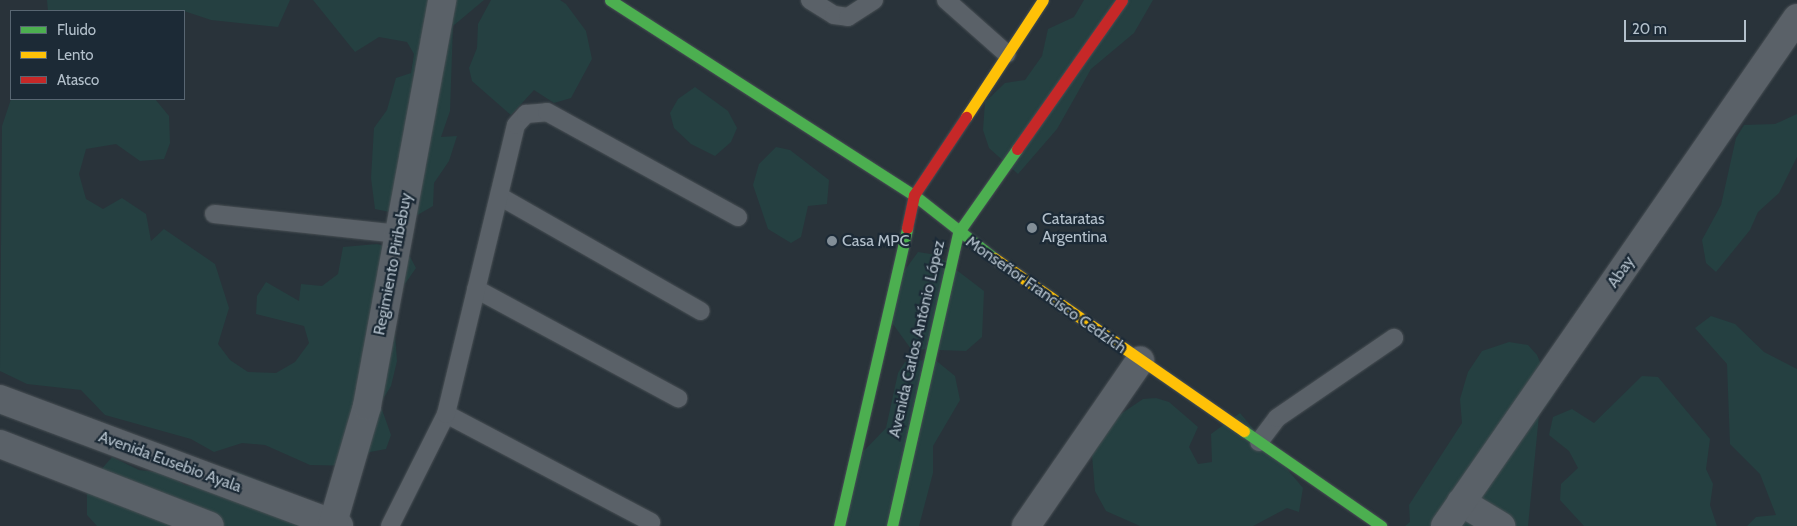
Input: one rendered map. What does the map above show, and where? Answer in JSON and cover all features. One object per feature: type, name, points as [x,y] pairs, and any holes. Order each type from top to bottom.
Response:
[{"type":"main road","name":"Monseñor Francisco Cedzich","points":[[610,0],[914,195],[958,233],[1140,361],[1381,526]]},
{"type":"main road","points":[[839,526],[914,195],[1043,0]]},
{"type":"main road","name":"Avenida Carlos António López","points":[[892,526],[958,233],[1122,0]]},
{"type":"street","name":"Regimiento Piribebuy","points":[[335,525],[366,406],[442,0]]},
{"type":"street","name":"Abay","points":[[1445,526],[1797,18]]},
{"type":"street","points":[[1026,526],[1140,361]]},
{"type":"street","name":"Avenida Eusebio Ayala","points":[[0,399],[335,525]]},
{"type":"street","points":[[0,444],[210,526]]},
{"type":"street","points":[[1461,502],[1501,526]]},
{"type":"lane","points":[[810,0],[834,15],[848,16],[874,0]]},
{"type":"lane","points":[[946,0],[1007,54]]},
{"type":"lane","points":[[390,526],[446,414],[516,126],[526,114],[547,112],[738,216]]},
{"type":"lane","points":[[499,196],[701,311]]},
{"type":"lane","points":[[214,214],[399,234]]},
{"type":"lane","points":[[476,289],[678,398]]},
{"type":"lane","points":[[1258,442],[1277,418],[1394,338]]},
{"type":"lane","points":[[446,414],[651,522]]},
{"type":"green space","points":[[47,0],[290,0],[278,27],[211,20],[185,10],[48,10]]},
{"type":"green space","points":[[313,0],[484,0],[453,26],[450,111],[441,137],[457,136],[449,161],[434,183],[433,206],[414,217],[375,209],[371,178],[374,128],[387,110],[396,78],[411,73],[414,54],[407,42],[379,37],[355,52]]},
{"type":"green space","points":[[491,0],[560,0],[566,4],[586,31],[592,59],[571,98],[554,103],[534,90],[511,115],[472,81],[469,68],[477,48],[478,24]]},
{"type":"green space","points":[[1084,0],[1153,0],[1134,33],[1091,69],[1057,129],[1018,174],[989,148],[983,130],[985,102],[1005,83],[1025,80],[1042,56],[1048,29],[1074,17]]},
{"type":"green space","points":[[695,87],[728,111],[737,128],[731,142],[715,156],[691,144],[674,128],[670,113],[678,99]]},
{"type":"green space","points":[[11,100],[156,100],[169,116],[170,143],[164,159],[140,161],[116,144],[86,149],[79,174],[86,199],[103,209],[122,198],[146,214],[151,241],[164,229],[215,264],[229,308],[218,344],[230,360],[248,372],[276,373],[295,362],[309,343],[304,326],[256,314],[257,296],[266,282],[299,301],[301,284],[322,286],[338,274],[343,247],[377,244],[408,253],[416,268],[400,291],[394,321],[397,361],[391,386],[380,404],[391,435],[386,449],[370,452],[358,466],[310,465],[265,445],[242,443],[214,452],[191,439],[105,415],[81,390],[27,384],[0,371],[2,126]]},
{"type":"green space","points":[[1797,114],[1797,157],[1779,193],[1758,212],[1750,230],[1716,272],[1706,263],[1702,240],[1721,205],[1736,138],[1744,125],[1775,124]]},
{"type":"green space","points":[[776,147],[790,150],[829,180],[827,204],[808,206],[801,237],[791,243],[768,229],[753,185],[759,164]]},
{"type":"green space","points":[[918,252],[937,255],[984,291],[982,337],[966,351],[911,349],[890,320],[902,274]]},
{"type":"green space","points":[[1711,316],[1735,324],[1764,352],[1797,369],[1797,526],[1747,526],[1756,517],[1776,515],[1760,474],[1730,444],[1727,364],[1695,328]]},
{"type":"green space","points":[[1509,342],[1528,345],[1537,355],[1554,395],[1539,415],[1528,526],[1405,526],[1410,522],[1409,505],[1462,423],[1460,399],[1468,372],[1482,351]]},
{"type":"green space","points":[[934,359],[955,376],[960,400],[933,446],[933,473],[919,526],[840,526],[857,458],[886,428],[898,373],[905,362]]},
{"type":"green space","points":[[1642,376],[1658,377],[1710,439],[1706,469],[1713,484],[1710,505],[1717,526],[1584,526],[1560,500],[1561,484],[1578,468],[1569,451],[1549,435],[1553,417],[1572,409],[1594,423]]},
{"type":"green space","points":[[1156,398],[1169,402],[1198,427],[1189,447],[1198,464],[1212,462],[1211,434],[1240,413],[1303,488],[1299,512],[1287,508],[1253,526],[1140,526],[1106,511],[1095,491],[1092,455],[1112,420],[1143,399]]},
{"type":"green space","points":[[112,457],[139,470],[165,473],[185,485],[210,489],[238,472],[278,488],[307,526],[97,526],[87,515],[87,486]]},
{"type":"traffic: fast","points":[[610,0],[914,195],[994,258]]},
{"type":"traffic: fast","points":[[892,526],[958,233],[1017,149]]},
{"type":"traffic: fast","points":[[839,526],[907,228]]},
{"type":"traffic: fast","points":[[1244,431],[1381,526]]},
{"type":"traffic: slow","points":[[966,117],[1043,0]]},
{"type":"traffic: slow","points":[[994,258],[1244,431]]},
{"type":"traffic: jam","points":[[1017,149],[1122,0]]},
{"type":"traffic: jam","points":[[907,228],[914,195],[966,117]]},
{"type":"place","name":"Cataratas Argentina","points":[[1032,228]]},
{"type":"place","name":"Casa MPC","points":[[832,241]]}]
